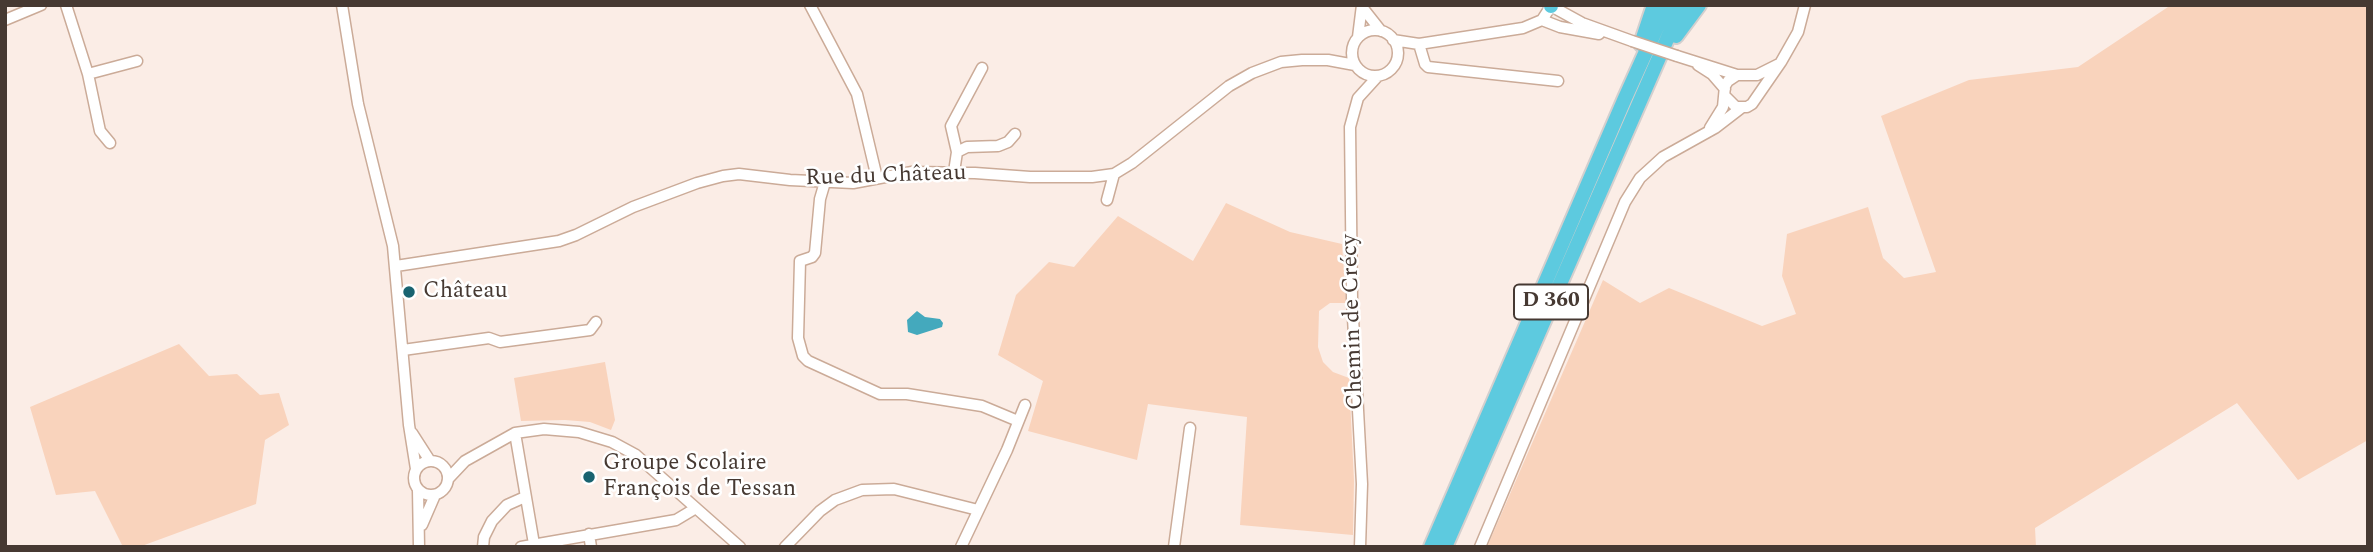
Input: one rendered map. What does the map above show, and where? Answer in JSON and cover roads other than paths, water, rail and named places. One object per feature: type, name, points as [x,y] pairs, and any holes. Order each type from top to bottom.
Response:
[{"type":"highway","points":[[1625,98],[1622,87],[1654,5]]},
{"type":"highway","name":"D 360","points":[[1432,547],[1667,5]]},
{"type":"highway","name":"D 360","points":[[1445,547],[1682,5]]},
{"type":"highway","points":[[1657,57],[1670,49],[1685,21],[1699,5]]},
{"type":"street","points":[[5,20],[41,5]]},
{"type":"street","points":[[66,5],[88,74],[100,131],[110,143]]},
{"type":"street","points":[[342,5],[358,104],[396,266],[410,430],[416,469],[414,480],[418,490],[418,543]]},
{"type":"street","points":[[810,5],[857,94],[877,178]]},
{"type":"street","points":[[1480,547],[1625,202],[1640,178],[1664,157],[1741,108],[1752,104],[1798,32],[1805,5]]},
{"type":"street","points":[[1362,6],[1381,31],[1393,40],[1419,44],[1523,28],[1542,20],[1551,6],[1611,35],[1742,75],[1756,82],[1758,94]]},
{"type":"street","points":[[1362,6],[1358,37],[1352,51],[1356,66],[1367,74],[1378,76],[1389,71],[1396,61],[1419,44]]},
{"type":"street","points":[[1542,20],[1560,27],[1611,35]]},
{"type":"street","points":[[1358,37],[1368,31],[1381,31]]},
{"type":"street","points":[[1393,40],[1397,50],[1396,61]]},
{"type":"street","points":[[1419,44],[1428,67],[1558,81]]},
{"type":"street","name":"Rue du Château","points":[[396,266],[559,240],[576,235],[644,203],[723,176],[739,174],[853,183],[912,172],[1030,177],[1092,177],[1114,174],[1132,163],[1229,86],[1252,73],[1281,62],[1302,60],[1328,60],[1356,66]]},
{"type":"street","points":[[88,74],[137,61]]},
{"type":"street","points":[[1692,61],[1712,74],[1731,105],[1741,108]]},
{"type":"street","points":[[1702,135],[1717,118],[1728,80],[1742,75],[1757,75],[1781,62]]},
{"type":"street","name":"Chemin de Crécy","points":[[1356,66],[1358,98],[1350,127],[1352,299],[1362,484],[1360,547]]},
{"type":"street","points":[[954,172],[957,152],[951,126],[982,68]]},
{"type":"street","name":"Chemin de Crécy","points":[[1358,98],[1378,76]]},
{"type":"street","points":[[957,152],[967,148],[998,146],[1008,142],[1015,134]]},
{"type":"street","points":[[1107,200],[1114,174]]},
{"type":"street","points":[[825,182],[820,199],[815,253],[812,257],[800,261],[798,338],[803,356],[808,361],[880,394],[907,394],[982,407],[1018,421]]},
{"type":"street","points":[[404,350],[489,338],[500,342],[566,334],[590,330],[596,322]]},
{"type":"street","points":[[961,547],[1025,405]]},
{"type":"street","points":[[1174,547],[1190,428]]},
{"type":"street","points":[[418,543],[427,509],[435,495],[445,488],[448,479],[465,461],[515,433],[544,429],[579,432],[612,442],[636,455],[740,547]]},
{"type":"street","points":[[410,430],[434,462],[446,470],[448,479]]},
{"type":"street","points":[[515,433],[534,544]]},
{"type":"street","points":[[416,469],[434,462],[465,461]]},
{"type":"street","points":[[785,547],[820,511],[835,500],[862,490],[894,489],[978,510]]},
{"type":"street","points":[[418,490],[426,495],[435,495]]},
{"type":"street","points":[[483,547],[484,537],[492,521],[508,505],[525,497]]},
{"type":"street","points":[[521,547],[676,520],[696,508]]},
{"type":"street","points":[[589,534],[591,547]]},
{"type":"water","points":[[917,311],[925,317],[940,319],[942,327],[917,335],[908,332],[907,320]]},
{"type":"place","name":"Château","points":[[409,292]]},
{"type":"place","name":"Groupe Scolaire François de Tessan","points":[[589,477]]}]
